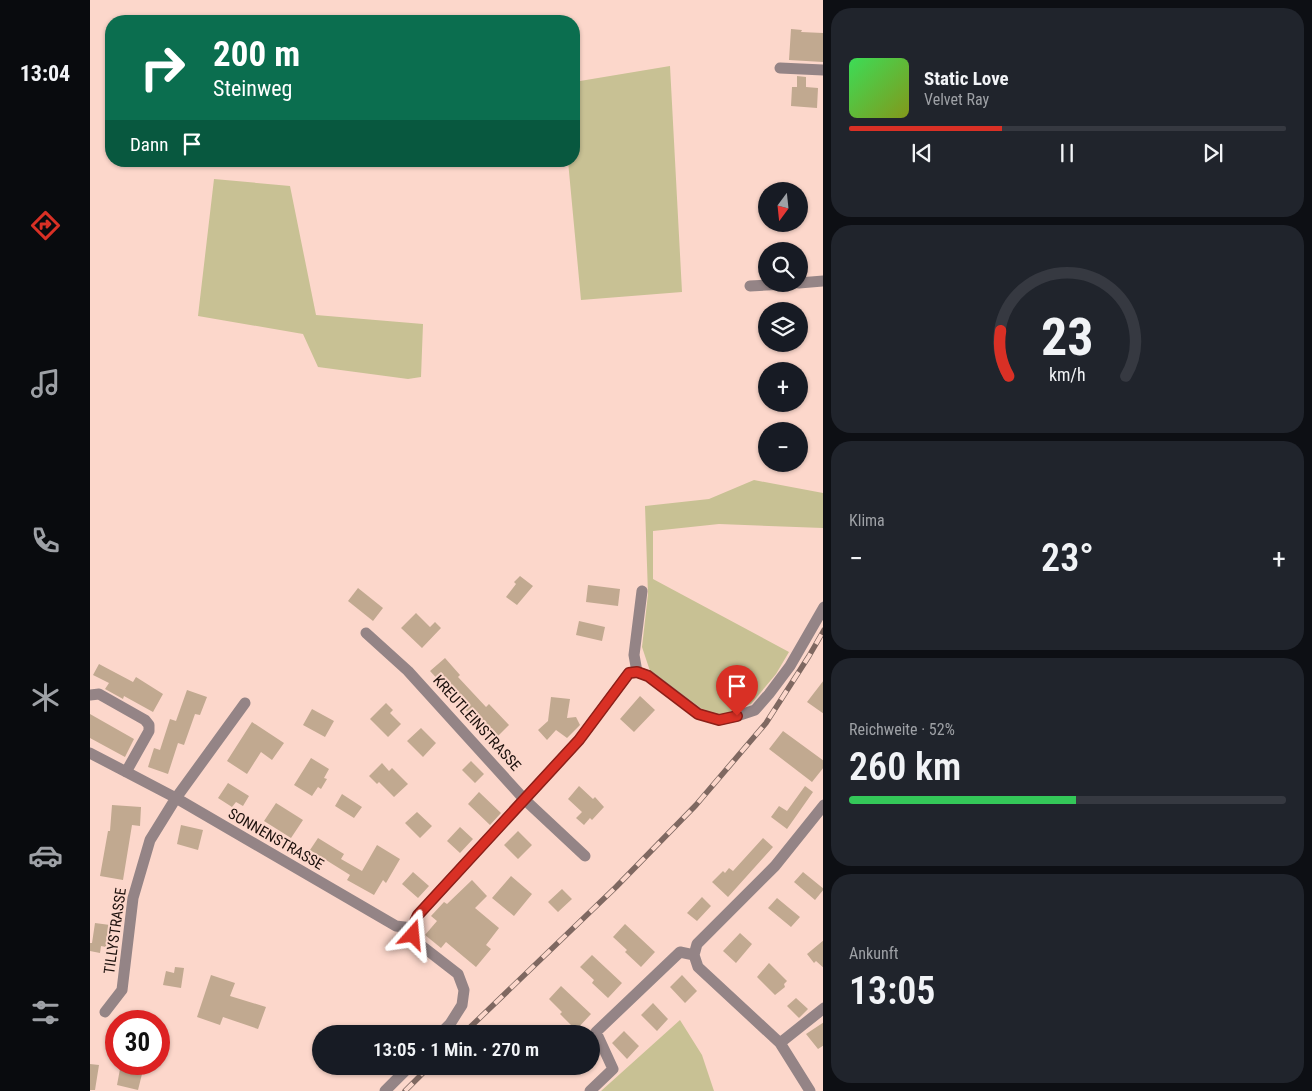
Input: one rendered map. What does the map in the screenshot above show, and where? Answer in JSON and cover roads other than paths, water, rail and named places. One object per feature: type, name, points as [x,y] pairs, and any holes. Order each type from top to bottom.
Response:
[{"type":"street","points":[[780,68],[823,70]]},
{"type":"street","points":[[808,283],[823,282]]},
{"type":"street","points":[[750,286],[758,286]]},
{"type":"street","points":[[449,1025],[462,1006],[464,990],[458,974],[418,942],[413,935],[412,928],[418,915],[579,740],[633,673],[642,591]]},
{"type":"street","points":[[633,673],[648,676],[698,714],[719,720],[755,710],[790,666],[823,608]]},
{"type":"street","name":"KREUTLEINSTRASSE","points":[[366,633],[408,671],[524,799],[585,856]]},
{"type":"street","points":[[90,694],[99,694],[144,720],[149,725],[149,731],[126,772]]},
{"type":"street","name":"TILLYSTRASSE","points":[[107,1010],[122,990],[133,898],[150,840],[176,798],[245,703]]},
{"type":"street","name":"SONNENSTRASSE","points":[[90,753],[176,798],[396,926],[412,928]]},
{"type":"street","points":[[810,1091],[780,1043],[698,967],[694,955],[697,944],[775,866],[823,805]]},
{"type":"street","points":[[590,1091],[612,1068],[596,1032],[680,952],[694,955]]},
{"type":"street","points":[[780,1043],[823,1008]]},
{"type":"street","points":[[386,1091],[401,1075]]},
{"type":"railway","points":[[472,1025],[616,887],[696,805],[766,723],[823,632]]},
{"type":"railway","points":[[405,1091],[421,1075]]}]
